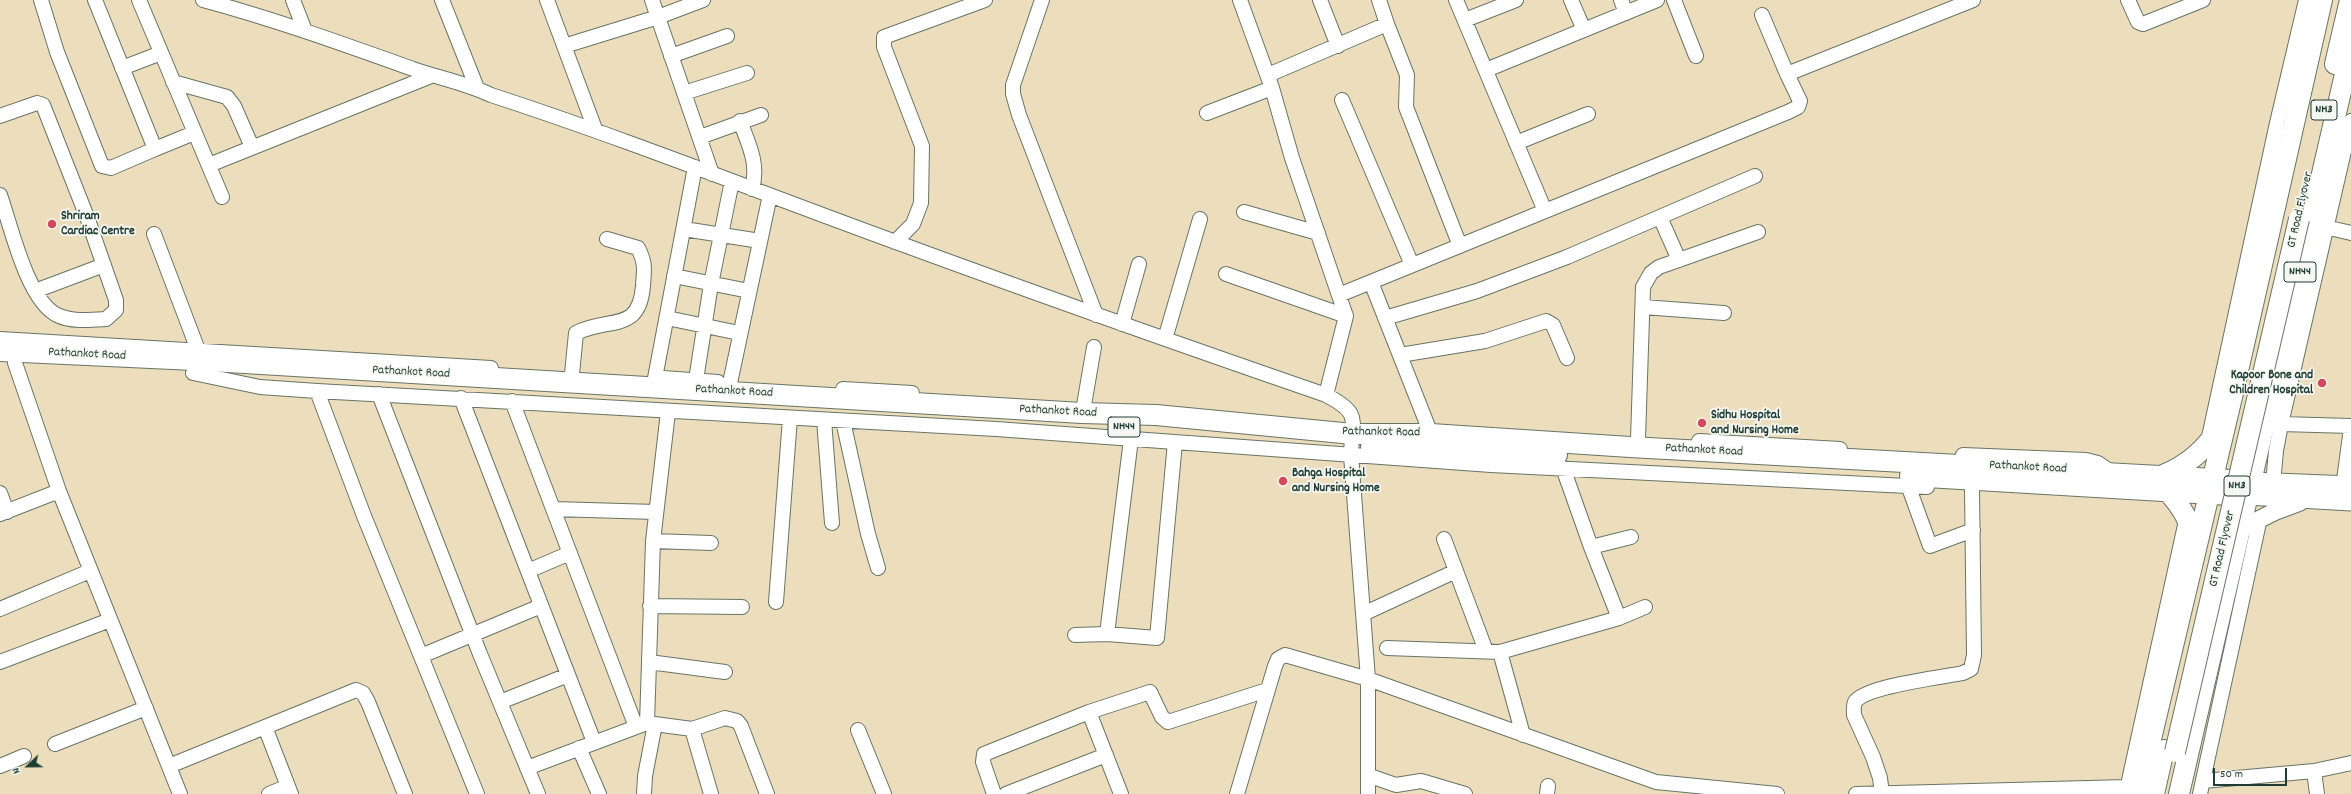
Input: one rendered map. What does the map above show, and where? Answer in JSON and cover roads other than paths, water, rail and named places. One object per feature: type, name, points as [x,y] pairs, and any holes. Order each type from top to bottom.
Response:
[{"type":"highway","name":"NH44","points":[[2165,484],[2179,469],[2208,445],[2229,412],[2322,0]]},
{"type":"highway","name":"GT Road Flyover","points":[[2154,794],[2170,751],[2292,218],[2336,0]]},
{"type":"highway","name":"GT Road Flyover","points":[[2292,218],[2350,0]]},
{"type":"highway","name":"NH44","points":[[8,363],[1352,440],[1632,459],[2249,488],[2351,48]]},
{"type":"highway","name":"Pathankot Road","points":[[0,350],[194,360],[1075,413],[1156,415],[1352,440],[1430,431],[1630,447],[2112,473],[2165,484]]},
{"type":"highway","points":[[2130,792],[2196,549],[2229,412]]},
{"type":"highway","points":[[2165,484],[2187,516],[2192,528],[2196,549]]},
{"type":"highway","points":[[2179,794],[2249,488]]},
{"type":"highway","name":"GT Road Flyover","points":[[2166,794],[2170,751]]},
{"type":"main road","points":[[2249,488],[2273,483],[2347,494]]},
{"type":"main road","points":[[2249,488],[2308,500]]},
{"type":"main road","points":[[2240,529],[2260,518],[2308,500],[2347,494]]},
{"type":"street","points":[[41,0],[57,52],[102,166],[111,168],[194,133]]},
{"type":"street","points":[[95,0],[155,149]]},
{"type":"street","points":[[139,0],[222,197]]},
{"type":"street","points":[[203,0],[228,4],[431,76],[477,88],[491,95],[595,129],[695,168],[895,242],[1164,339],[1326,394],[1349,409],[1368,678],[1370,776],[1368,794]]},
{"type":"street","points":[[293,0],[305,31]]},
{"type":"street","points":[[442,0],[477,88]]},
{"type":"street","points":[[547,0],[595,129]]},
{"type":"street","points":[[652,0],[712,174]]},
{"type":"street","points":[[564,46],[658,18],[703,0]]},
{"type":"street","points":[[895,242],[913,224],[921,203],[922,146],[884,47],[884,37],[985,0]]},
{"type":"street","points":[[1042,0],[1015,77],[1013,94],[1019,115],[1096,314]]},
{"type":"street","points":[[1240,0],[1268,75],[1292,158],[1346,316],[1326,394]]},
{"type":"street","points":[[1320,0],[1338,46]]},
{"type":"street","points":[[1379,0],[1407,75],[1406,107],[1460,246]]},
{"type":"street","points":[[1456,0],[1545,211]]},
{"type":"street","points":[[1465,20],[1516,0]]},
{"type":"street","points":[[1571,0],[1584,30]]},
{"type":"street","points":[[1486,70],[1584,30],[1623,6],[1657,0]]},
{"type":"street","points":[[1674,0],[1696,56]]},
{"type":"street","points":[[1787,74],[1973,0]]},
{"type":"street","points":[[2128,0],[2138,22],[2143,24],[2201,0]]},
{"type":"street","points":[[2208,445],[2275,131],[2306,0]]},
{"type":"street","points":[[1339,294],[1412,266],[1794,109],[1800,101],[1762,15]]},
{"type":"street","points":[[1268,75],[1387,24]]},
{"type":"street","points":[[671,56],[727,36]]},
{"type":"street","points":[[122,68],[161,53]]},
{"type":"street","points":[[684,93],[747,73]]},
{"type":"street","points":[[209,165],[431,76]]},
{"type":"street","points":[[173,82],[227,97],[234,106],[252,148]]},
{"type":"street","points":[[1208,112],[1272,88]]},
{"type":"street","points":[[1342,100],[1412,266]]},
{"type":"street","points":[[0,116],[37,103],[43,104],[104,265],[116,300],[116,310],[106,319],[78,320],[58,316],[43,305],[29,280],[0,194]]},
{"type":"street","points":[[1516,143],[1588,114]]},
{"type":"street","points":[[700,137],[761,116]]},
{"type":"street","points":[[2273,483],[2281,424],[2325,227],[2348,149],[2351,121]]},
{"type":"street","points":[[740,122],[755,161],[755,176],[752,189]]},
{"type":"street","points":[[655,378],[695,168]]},
{"type":"street","points":[[1386,318],[1507,280],[1755,176]]},
{"type":"street","points":[[696,380],[711,284],[732,181]]},
{"type":"street","points":[[730,383],[739,332],[770,196]]},
{"type":"street","points":[[1244,212],[1318,233]]},
{"type":"street","points":[[1660,217],[1679,260]]},
{"type":"street","points":[[1164,339],[1200,218]]},
{"type":"street","points":[[2325,227],[2351,233]]},
{"type":"street","points":[[684,229],[760,241]]},
{"type":"street","points":[[1638,439],[1643,287],[1651,272],[1679,260],[1758,232]]},
{"type":"street","points":[[154,234],[198,350]]},
{"type":"street","points":[[572,374],[576,333],[587,328],[626,320],[636,314],[642,302],[645,263],[638,248],[607,239]]},
{"type":"street","points":[[1122,324],[1138,264]]},
{"type":"street","points":[[35,292],[104,265]]},
{"type":"street","points":[[1226,274],[1346,316]]},
{"type":"street","points":[[674,276],[749,291]]},
{"type":"street","points":[[1371,282],[1430,431],[2086,460],[2098,463],[2112,473]]},
{"type":"street","points":[[1643,307],[1724,313]]},
{"type":"street","points":[[667,318],[739,332]]},
{"type":"street","points":[[78,320],[79,343]]},
{"type":"street","points":[[1400,354],[1485,341],[1546,322],[1553,325],[1566,358]]},
{"type":"street","points":[[0,339],[443,364],[572,374],[874,390],[1084,405],[1563,468],[2131,496],[2165,484]]},
{"type":"street","points":[[1084,405],[1094,347]]},
{"type":"street","points":[[8,363],[180,794]]},
{"type":"street","points":[[193,373],[260,387],[843,422],[996,429],[1175,442],[1352,440]]},
{"type":"street","points":[[317,391],[477,794]]},
{"type":"street","points":[[379,394],[472,635],[538,794]]},
{"type":"street","points":[[461,398],[594,742]]},
{"type":"street","points":[[512,401],[570,553],[646,725]]},
{"type":"street","points":[[644,794],[653,541],[668,412]]},
{"type":"street","points":[[776,602],[790,418]]},
{"type":"street","points":[[824,420],[832,523]]},
{"type":"street","points":[[843,422],[868,534],[878,568]]},
{"type":"street","points":[[2281,424],[2351,427],[2347,494]]},
{"type":"street","points":[[1107,634],[1131,439]]},
{"type":"street","points":[[1075,635],[1107,634],[1156,638],[1175,442]]},
{"type":"street","points":[[1563,468],[1591,547],[1619,618]]},
{"type":"street","points":[[1908,486],[1930,546],[1973,530]]},
{"type":"street","points":[[1882,794],[1880,778],[1854,715],[1853,707],[1855,702],[1863,697],[1903,683],[1963,673],[1971,669],[1974,655],[1972,489]]},
{"type":"street","points":[[0,493],[4,513],[59,491]]},
{"type":"street","points":[[553,509],[656,512]]},
{"type":"street","points":[[1856,794],[2130,792],[2187,516]]},
{"type":"street","points":[[2260,518],[2202,787],[2314,771],[2351,763]]},
{"type":"street","points":[[1591,547],[1631,537]]},
{"type":"street","points":[[1444,539],[1486,651]]},
{"type":"street","points":[[653,541],[711,543]]},
{"type":"street","points":[[528,571],[570,553]]},
{"type":"street","points":[[0,609],[90,571]]},
{"type":"street","points":[[1363,614],[1456,571]]},
{"type":"street","points":[[421,656],[541,606]]},
{"type":"street","points":[[650,606],[742,607]]},
{"type":"street","points":[[1387,648],[1500,652],[1619,618],[1645,607]]},
{"type":"street","points":[[0,662],[110,620]]},
{"type":"street","points":[[1500,652],[1523,735]]},
{"type":"street","points":[[1237,794],[1267,690],[1278,659],[1285,655],[1368,678],[1656,782],[1753,793],[1777,794]]},
{"type":"street","points":[[649,662],[725,672]]},
{"type":"street","points":[[500,702],[568,675]]},
{"type":"street","points":[[169,766],[356,690],[362,693],[368,702],[405,794]]},
{"type":"street","points":[[994,794],[983,762],[984,754],[1089,712],[1150,692],[1162,717],[1168,722],[1267,690]]},
{"type":"street","points":[[55,744],[146,708]]},
{"type":"street","points":[[1089,712],[1121,794]]},
{"type":"street","points":[[528,768],[594,742],[646,725],[692,729],[725,718],[737,721],[741,726],[767,794]]},
{"type":"street","points":[[264,727],[290,790],[269,794]]},
{"type":"street","points":[[692,729],[711,794]]},
{"type":"street","points":[[858,730],[884,794]]},
{"type":"street","points":[[580,748],[598,794]]},
{"type":"street","points":[[1006,794],[1106,755]]},
{"type":"street","points":[[0,766],[24,756]]},
{"type":"street","points":[[2314,771],[2317,794]]},
{"type":"street","points":[[1370,776],[1396,785],[1421,781],[1465,794]]},
{"type":"place","name":"Shriram Cardiac Centre","points":[[52,224]]},
{"type":"place","name":"Kapoor Bone and Children Hospital","points":[[2322,383]]},
{"type":"place","name":"Sidhu Hospital and Nursing Home","points":[[1702,423]]},
{"type":"place","name":"Bahga Hospital and Nursing Home","points":[[1283,481]]}]
